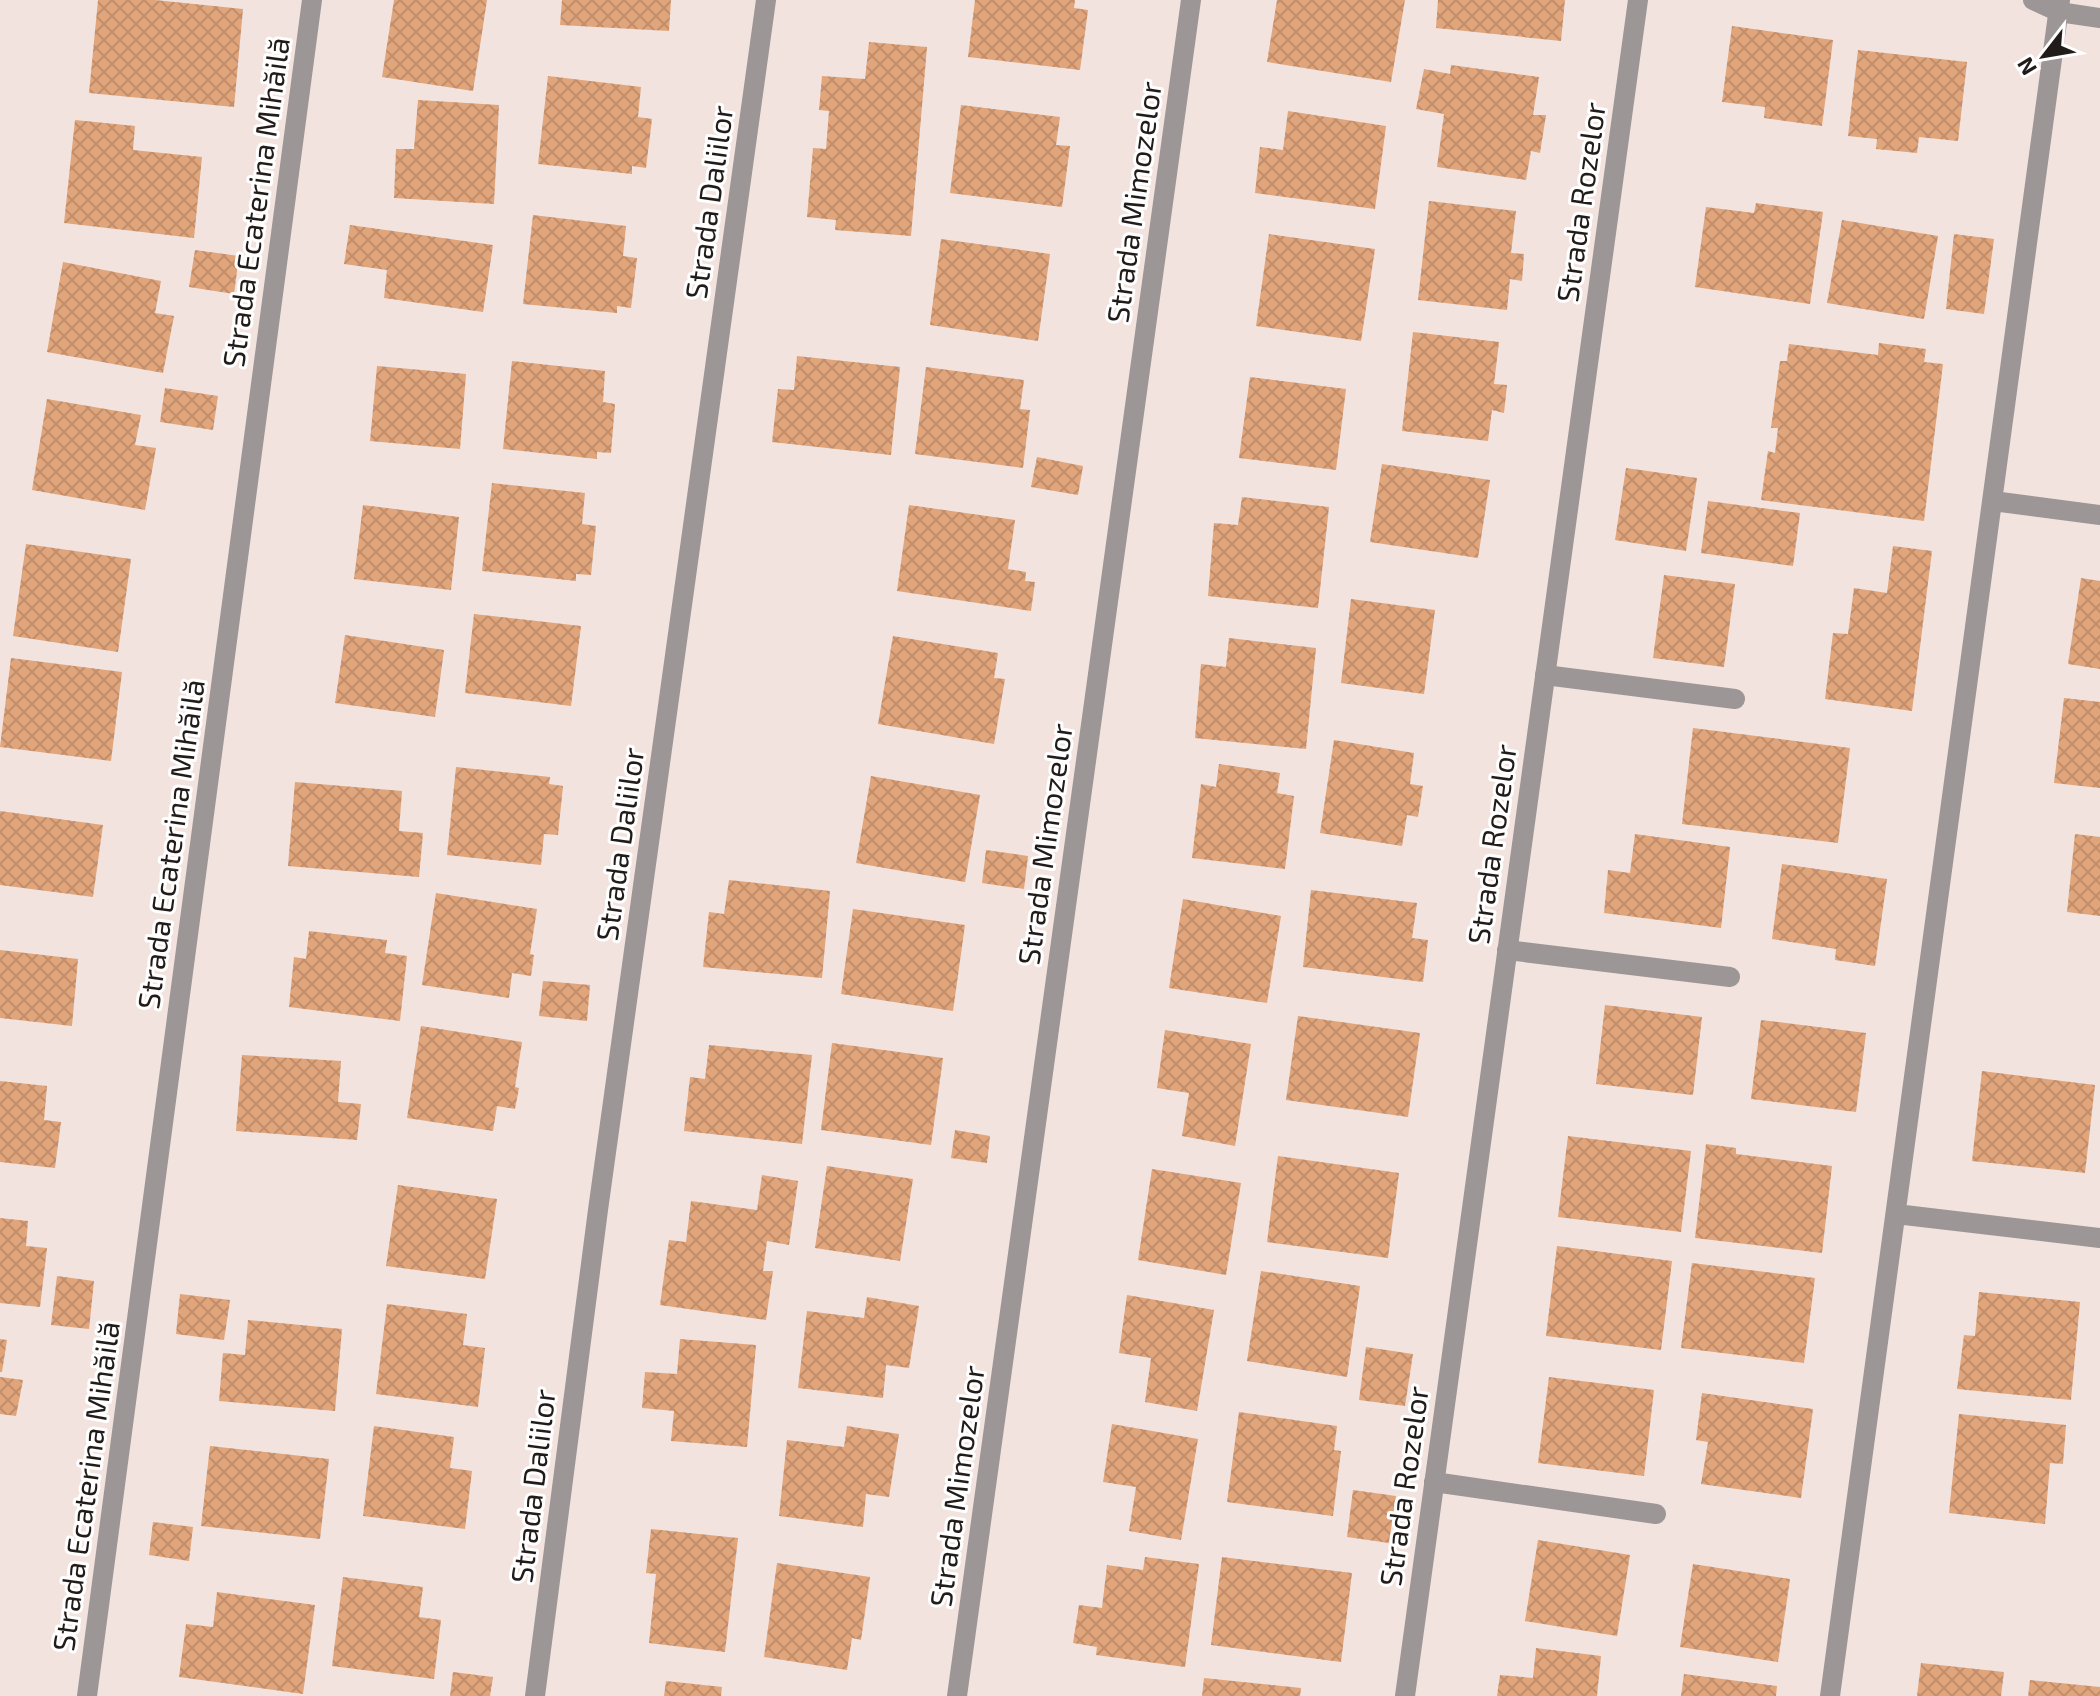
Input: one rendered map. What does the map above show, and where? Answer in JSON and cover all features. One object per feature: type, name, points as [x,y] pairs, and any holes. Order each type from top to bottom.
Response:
[{"type":"street","name":"Strada Ecaterina Mihăilă","points":[[87,1696],[312,0]]},
{"type":"street","name":"Strada Daliilor","points":[[535,1696],[598,1210],[766,0]]},
{"type":"street","name":"Strada Mimozelor","points":[[957,1696],[1191,0]]},
{"type":"street","name":"Strada Rozelor","points":[[1405,1696],[1638,0]]},
{"type":"street","points":[[2033,0],[2100,18]]},
{"type":"street","points":[[1830,1696],[2059,6]]},
{"type":"street","points":[[1993,501],[2100,515]]},
{"type":"street","points":[[1545,675],[1735,699]]},
{"type":"street","points":[[1507,950],[1730,977]]},
{"type":"street","points":[[1896,1214],[2100,1238]]},
{"type":"street","points":[[1434,1482],[1656,1514]]},
{"type":"building","points":[[98,0],[155,0],[243,9],[234,107],[89,93]]},
{"type":"building","points":[[394,0],[487,0],[473,91],[382,77]]},
{"type":"building","points":[[562,0],[671,0],[669,31],[560,25]]},
{"type":"building","points":[[975,0],[1075,0],[1074,8],[1088,10],[1080,70],[968,57]]},
{"type":"building","points":[[1277,0],[1405,0],[1391,82],[1267,62]]},
{"type":"building","points":[[1438,0],[1565,0],[1561,41],[1436,28]]},
{"type":"building","points":[[1732,26],[1833,40],[1822,126],[1764,118],[1765,107],[1722,102]]},
{"type":"building","points":[[869,42],[927,47],[911,236],[835,230],[836,220],[807,217],[813,148],[826,149],[829,111],[819,110],[822,76],[865,79]]},
{"type":"building","points":[[1858,50],[1967,62],[1958,141],[1919,137],[1917,153],[1876,149],[1877,139],[1848,136]]},
{"type":"building","points":[[1451,65],[1539,77],[1533,115],[1546,115],[1540,153],[1531,151],[1526,180],[1437,167],[1444,114],[1416,109],[1424,69],[1450,74]]},
{"type":"building","points":[[548,76],[641,87],[638,117],[652,119],[646,168],[632,166],[632,174],[538,164]]},
{"type":"building","points":[[418,100],[499,105],[494,204],[394,198],[396,149],[414,149]]},
{"type":"building","points":[[961,105],[1060,117],[1056,145],[1070,146],[1062,207],[950,193]]},
{"type":"building","points":[[1288,111],[1386,126],[1375,209],[1255,193],[1260,147],[1283,150]]},
{"type":"building","points":[[75,120],[135,126],[133,150],[202,157],[194,238],[64,223]]},
{"type":"building","points":[[1429,201],[1516,211],[1511,253],[1524,254],[1522,281],[1510,279],[1507,310],[1418,300]]},
{"type":"building","points":[[1756,203],[1823,212],[1810,304],[1695,287],[1706,207],[1754,213]]},
{"type":"building","points":[[533,215],[626,226],[623,256],[637,258],[631,308],[617,306],[617,313],[523,304]]},
{"type":"building","points":[[1842,220],[1938,236],[1924,319],[1827,303]]},
{"type":"building","points":[[350,225],[493,245],[483,312],[384,298],[387,270],[344,264]]},
{"type":"building","points":[[1269,234],[1375,249],[1361,341],[1256,326]]},
{"type":"building","points":[[1954,234],[1994,239],[1984,314],[1946,309]]},
{"type":"building","points":[[941,239],[1050,254],[1038,341],[930,325]]},
{"type":"building","points":[[195,250],[239,256],[234,294],[189,287]]},
{"type":"building","points":[[63,262],[161,281],[155,313],[174,316],[163,373],[47,352]]},
{"type":"building","points":[[1413,332],[1499,342],[1494,384],[1507,385],[1504,413],[1492,410],[1488,441],[1402,431]]},
{"type":"building","points":[[1879,343],[1926,349],[1924,362],[1943,364],[1924,521],[1761,500],[1768,451],[1775,453],[1778,428],[1771,428],[1780,361],[1787,361],[1789,344],[1878,355]]},
{"type":"building","points":[[797,356],[900,367],[891,455],[772,442],[778,389],[794,390]]},
{"type":"building","points":[[512,361],[605,371],[603,402],[615,404],[611,453],[597,452],[597,459],[503,449]]},
{"type":"building","points":[[377,366],[466,374],[460,449],[370,441]]},
{"type":"building","points":[[926,367],[1024,380],[1020,409],[1030,410],[1023,468],[915,454]]},
{"type":"building","points":[[1250,377],[1346,389],[1336,470],[1239,458]]},
{"type":"building","points":[[165,388],[218,396],[213,430],[160,422]]},
{"type":"building","points":[[47,399],[141,415],[135,445],[156,448],[145,510],[32,490]]},
{"type":"building","points":[[1037,457],[1083,466],[1078,495],[1031,487]]},
{"type":"building","points":[[1382,464],[1490,480],[1478,558],[1370,542]]},
{"type":"building","points":[[1626,468],[1697,478],[1686,551],[1615,540]]},
{"type":"building","points":[[492,483],[585,493],[582,524],[596,526],[591,575],[576,574],[576,581],[482,571]]},
{"type":"building","points":[[1242,497],[1329,507],[1318,608],[1208,596],[1214,523],[1238,525]]},
{"type":"building","points":[[1708,501],[1800,513],[1793,566],[1701,553]]},
{"type":"building","points":[[363,505],[459,517],[451,590],[354,579]]},
{"type":"building","points":[[909,505],[1015,520],[1008,569],[1026,572],[1025,581],[1035,582],[1031,611],[897,591]]},
{"type":"building","points":[[26,544],[131,559],[118,652],[13,636]]},
{"type":"building","points":[[1893,546],[1932,551],[1912,711],[1825,699],[1833,633],[1848,634],[1854,588],[1887,593]]},
{"type":"building","points":[[1664,575],[1735,584],[1724,667],[1653,658]]},
{"type":"building","points":[[2081,578],[2100,581],[2100,669],[2068,664]]},
{"type":"building","points":[[1351,599],[1435,610],[1424,694],[1341,683]]},
{"type":"building","points":[[474,614],[581,626],[571,706],[465,693]]},
{"type":"building","points":[[345,635],[444,650],[435,717],[335,703]]},
{"type":"building","points":[[893,636],[998,653],[994,678],[1005,679],[994,744],[878,724]]},
{"type":"building","points":[[1229,638],[1316,648],[1306,749],[1195,738],[1201,664],[1226,667]]},
{"type":"building","points":[[11,658],[122,672],[111,761],[0,747]]},
{"type":"building","points":[[2064,698],[2100,702],[2100,788],[2054,783]]},
{"type":"building","points":[[1693,728],[1850,748],[1838,843],[1682,824]]},
{"type":"building","points":[[1334,740],[1414,753],[1410,784],[1423,786],[1418,817],[1407,815],[1402,846],[1320,833]]},
{"type":"building","points":[[1219,764],[1280,773],[1277,793],[1294,796],[1285,869],[1192,858],[1201,784],[1216,787]]},
{"type":"building","points":[[456,767],[550,777],[549,784],[563,786],[558,835],[544,834],[541,865],[447,855]]},
{"type":"building","points":[[871,776],[980,795],[965,882],[856,863]]},
{"type":"building","points":[[295,782],[402,791],[399,831],[423,833],[419,877],[288,866]]},
{"type":"building","points":[[0,811],[103,825],[93,897],[0,885]]},
{"type":"building","points":[[1635,834],[1730,847],[1721,928],[1604,913],[1608,870],[1630,873]]},
{"type":"building","points":[[2075,834],[2100,837],[2100,916],[2067,912]]},
{"type":"building","points":[[986,850],[1028,856],[1024,889],[982,883]]},
{"type":"building","points":[[1782,864],[1887,879],[1875,966],[1835,960],[1836,949],[1772,939]]},
{"type":"building","points":[[729,880],[830,891],[822,978],[703,967],[709,912],[724,914]]},
{"type":"building","points":[[1311,890],[1417,903],[1412,938],[1428,940],[1423,982],[1303,967]]},
{"type":"building","points":[[436,893],[537,909],[530,954],[534,955],[531,976],[512,973],[509,998],[422,985]]},
{"type":"building","points":[[1183,899],[1281,916],[1267,1003],[1169,988]]},
{"type":"building","points":[[853,909],[965,925],[953,1011],[841,994]]},
{"type":"building","points":[[309,931],[387,940],[385,953],[407,956],[400,1021],[289,1007],[294,957],[306,959]]},
{"type":"building","points":[[0,950],[78,959],[72,1026],[0,1018]]},
{"type":"building","points":[[543,981],[590,985],[587,1021],[539,1016]]},
{"type":"building","points":[[1605,1005],[1702,1017],[1693,1095],[1596,1084]]},
{"type":"building","points":[[1298,1016],[1420,1033],[1408,1117],[1286,1100]]},
{"type":"building","points":[[1761,1020],[1866,1033],[1856,1112],[1751,1099]]},
{"type":"building","points":[[421,1026],[522,1042],[515,1109],[497,1106],[493,1131],[407,1118]]},
{"type":"building","points":[[1165,1030],[1251,1044],[1235,1146],[1182,1136],[1189,1093],[1157,1088]]},
{"type":"building","points":[[832,1043],[943,1058],[931,1145],[821,1130]]},
{"type":"building","points":[[709,1045],[812,1055],[802,1144],[684,1131],[690,1077],[705,1079]]},
{"type":"building","points":[[242,1055],[341,1061],[338,1102],[361,1104],[357,1140],[236,1131]]},
{"type":"building","points":[[1982,1071],[2095,1085],[2085,1173],[1972,1161]]},
{"type":"building","points":[[0,1081],[47,1086],[44,1120],[61,1122],[55,1168],[0,1162]]},
{"type":"building","points":[[955,1130],[990,1136],[987,1163],[951,1158]]},
{"type":"building","points":[[1568,1136],[1691,1151],[1681,1232],[1558,1217]]},
{"type":"building","points":[[1706,1144],[1736,1148],[1736,1154],[1832,1166],[1822,1253],[1695,1238]]},
{"type":"building","points":[[1278,1156],[1399,1173],[1388,1258],[1267,1242]]},
{"type":"building","points":[[827,1166],[913,1179],[900,1261],[815,1248]]},
{"type":"building","points":[[1152,1169],[1241,1183],[1226,1275],[1138,1260]]},
{"type":"building","points":[[762,1175],[798,1181],[789,1245],[767,1241],[763,1271],[773,1271],[766,1320],[660,1305],[669,1240],[686,1242],[691,1201],[757,1210]]},
{"type":"building","points":[[398,1185],[497,1199],[485,1279],[386,1266]]},
{"type":"building","points":[[0,1218],[28,1221],[26,1246],[47,1248],[40,1307],[0,1303]]},
{"type":"building","points":[[1557,1246],[1672,1261],[1661,1350],[1546,1336]]},
{"type":"building","points":[[1692,1263],[1815,1278],[1804,1363],[1681,1348]]},
{"type":"building","points":[[1261,1271],[1360,1286],[1347,1377],[1247,1361]]},
{"type":"building","points":[[57,1276],[94,1281],[89,1329],[51,1325]]},
{"type":"building","points":[[1979,1292],[2080,1302],[2071,1400],[1957,1389],[1964,1335],[1975,1336]]},
{"type":"building","points":[[180,1294],[230,1300],[224,1340],[176,1334]]},
{"type":"building","points":[[1127,1295],[1214,1310],[1197,1411],[1145,1402],[1151,1358],[1119,1353]]},
{"type":"building","points":[[867,1297],[919,1306],[909,1368],[886,1365],[883,1398],[798,1388],[807,1311],[864,1318]]},
{"type":"building","points":[[387,1304],[467,1314],[463,1345],[485,1348],[478,1407],[376,1394]]},
{"type":"building","points":[[248,1320],[342,1329],[335,1411],[219,1401],[223,1353],[245,1355]]},
{"type":"building","points":[[0,1339],[7,1340],[2,1372],[0,1372]]},
{"type":"building","points":[[680,1339],[756,1345],[747,1447],[671,1441],[674,1411],[642,1408],[645,1372],[677,1374]]},
{"type":"building","points":[[1366,1347],[1413,1354],[1405,1406],[1359,1400]]},
{"type":"building","points":[[0,1377],[23,1380],[16,1416],[0,1414]]},
{"type":"building","points":[[1549,1377],[1654,1390],[1644,1476],[1538,1463]]},
{"type":"building","points":[[1702,1393],[1813,1409],[1801,1498],[1701,1484],[1708,1442],[1696,1440]]},
{"type":"building","points":[[1239,1412],[1337,1426],[1334,1450],[1341,1451],[1333,1516],[1227,1502]]},
{"type":"building","points":[[1959,1414],[2066,1425],[2063,1464],[2050,1463],[2045,1524],[1949,1513]]},
{"type":"building","points":[[1112,1424],[1198,1439],[1181,1540],[1129,1531],[1136,1487],[1103,1482]]},
{"type":"building","points":[[374,1426],[454,1437],[450,1468],[472,1471],[465,1529],[363,1516]]},
{"type":"building","points":[[847,1426],[899,1434],[889,1497],[866,1494],[863,1527],[779,1516],[787,1440],[844,1447]]},
{"type":"building","points":[[210,1446],[329,1459],[320,1539],[201,1526]]},
{"type":"building","points":[[1353,1490],[1396,1496],[1389,1543],[1347,1537]]},
{"type":"building","points":[[153,1522],[193,1527],[189,1561],[149,1555]]},
{"type":"building","points":[[651,1529],[738,1538],[725,1652],[649,1643],[656,1574],[646,1573]]},
{"type":"building","points":[[1538,1540],[1630,1555],[1617,1636],[1525,1621]]},
{"type":"building","points":[[1145,1557],[1199,1564],[1185,1667],[1096,1655],[1097,1647],[1073,1643],[1079,1605],[1102,1608],[1107,1565],[1143,1570]]},
{"type":"building","points":[[1222,1557],[1352,1573],[1341,1662],[1211,1645]]},
{"type":"building","points":[[777,1563],[870,1577],[861,1640],[852,1638],[847,1670],[764,1657]]},
{"type":"building","points":[[1693,1564],[1790,1579],[1778,1662],[1680,1647]]},
{"type":"building","points":[[343,1577],[423,1587],[419,1617],[441,1620],[434,1679],[332,1666]]},
{"type":"building","points":[[217,1592],[315,1605],[303,1694],[179,1677],[186,1624],[213,1627]]},
{"type":"building","points":[[1536,1648],[1601,1656],[1597,1696],[1497,1696],[1500,1675],[1533,1678]]},
{"type":"building","points":[[1921,1663],[2004,1672],[2001,1696],[1917,1696]]},
{"type":"building","points":[[453,1672],[493,1677],[490,1696],[450,1696]]},
{"type":"building","points":[[1684,1674],[1777,1686],[1776,1696],[1681,1696]]},
{"type":"building","points":[[1204,1678],[1301,1688],[1300,1696],[1202,1696]]},
{"type":"building","points":[[2030,1680],[2100,1687],[2100,1696],[2028,1696]]},
{"type":"building","points":[[666,1681],[722,1687],[721,1696],[664,1696]]}]
